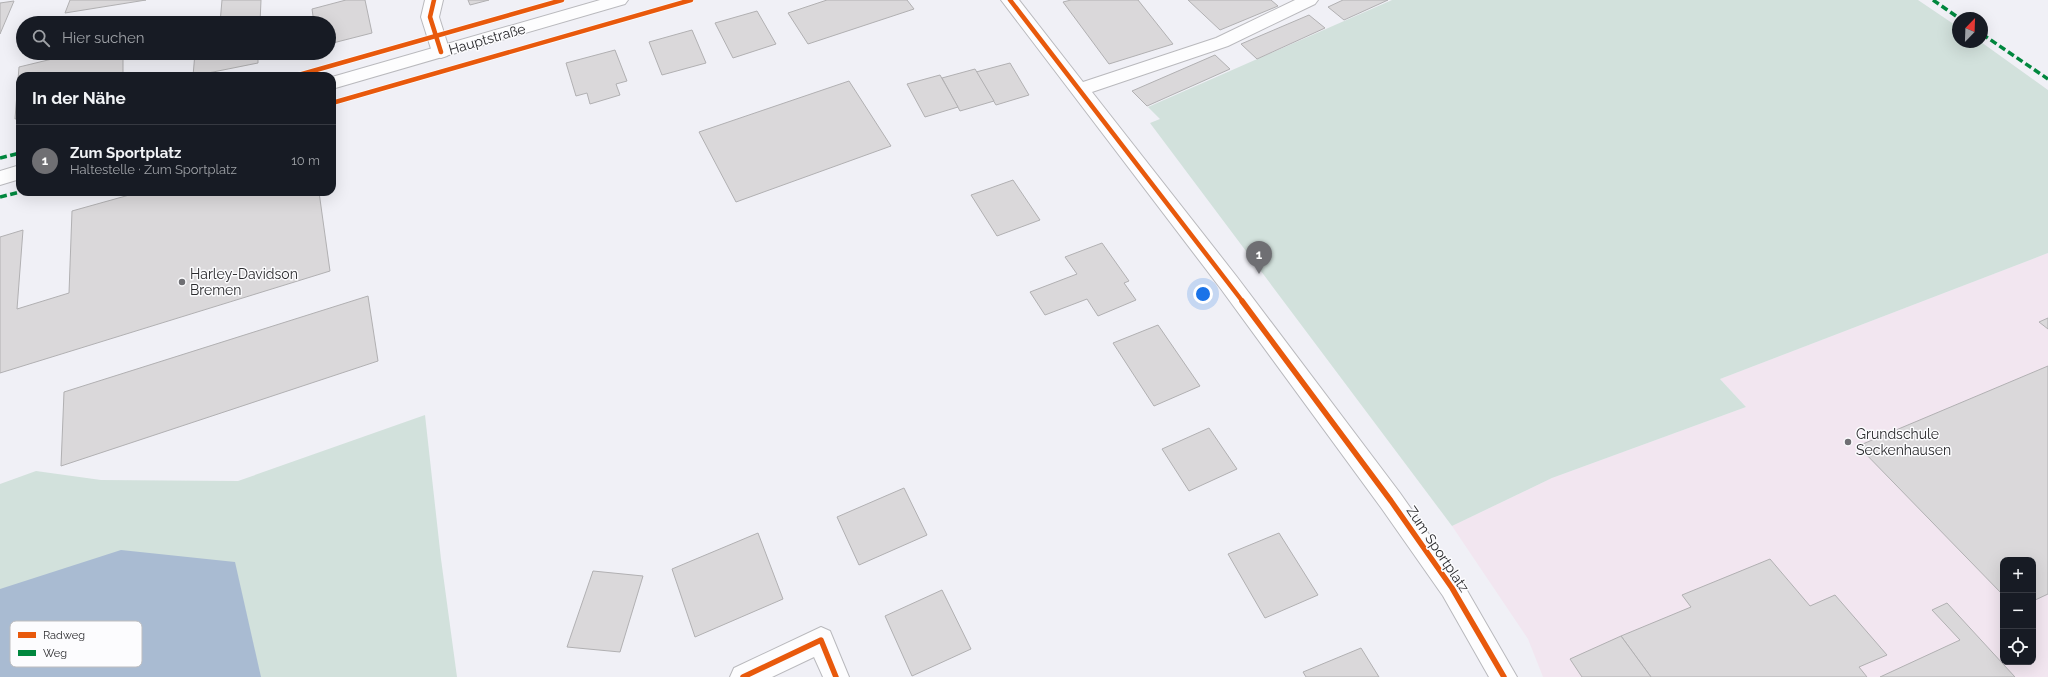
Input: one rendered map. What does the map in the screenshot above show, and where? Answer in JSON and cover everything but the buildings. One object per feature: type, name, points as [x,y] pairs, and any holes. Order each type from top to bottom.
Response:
[{"type":"street","points":[[434,0],[430,17],[441,52]]},
{"type":"street","name":"Hauptstraße","points":[[336,82],[619,0]]},
{"type":"street","name":"Zum Sportplatz","points":[[1010,0],[1229,283],[1391,501],[1452,588],[1504,677]]},
{"type":"street","points":[[1079,90],[1222,42],[1309,0]]},
{"type":"street","points":[[0,178],[16,173]]},
{"type":"street","points":[[743,677],[821,640],[836,677]]},
{"type":"shaded area","points":[[1392,0],[1918,0],[1952,23],[1952,48],[1988,47],[2048,90],[2048,253],[1720,379],[1746,407],[1552,478],[1452,526],[1150,123],[1160,119],[1148,107]]},
{"type":"shaded area","name":"Grundschule Seckenhausen","points":[[2048,253],[2048,677],[1543,677],[1528,639],[1452,526],[1552,478],[1746,407],[1720,379]]},
{"type":"shaded area","points":[[425,415],[441,559],[457,677],[0,677],[0,484],[36,471],[101,480],[238,481]]},
{"type":"water","points":[[121,550],[235,562],[261,677],[0,677],[0,589]]},
{"type":"marked path","points":[[1933,0],[1952,13]]},
{"type":"marked path","points":[[1988,38],[2048,79]]},
{"type":"marked path","points":[[0,158],[16,154]]},
{"type":"marked path","points":[[0,197],[16,193]]},
{"type":"cycle path","points":[[434,0],[430,17],[441,52]]},
{"type":"cycle path","points":[[309,72],[562,0]]},
{"type":"cycle path","points":[[336,102],[691,0]]},
{"type":"cycle path","points":[[1010,0],[1229,283],[1391,501],[1452,588],[1504,677]]},
{"type":"cycle path","points":[[743,677],[821,640],[836,677]]},
{"type":"place","name":"Zum Sportplatz","points":[[1259,274]]},
{"type":"place","name":"Harley-Davidson Bremen","points":[[182,282]]},
{"type":"place","name":"Grundschule Seckenhausen","points":[[1848,442]]}]
